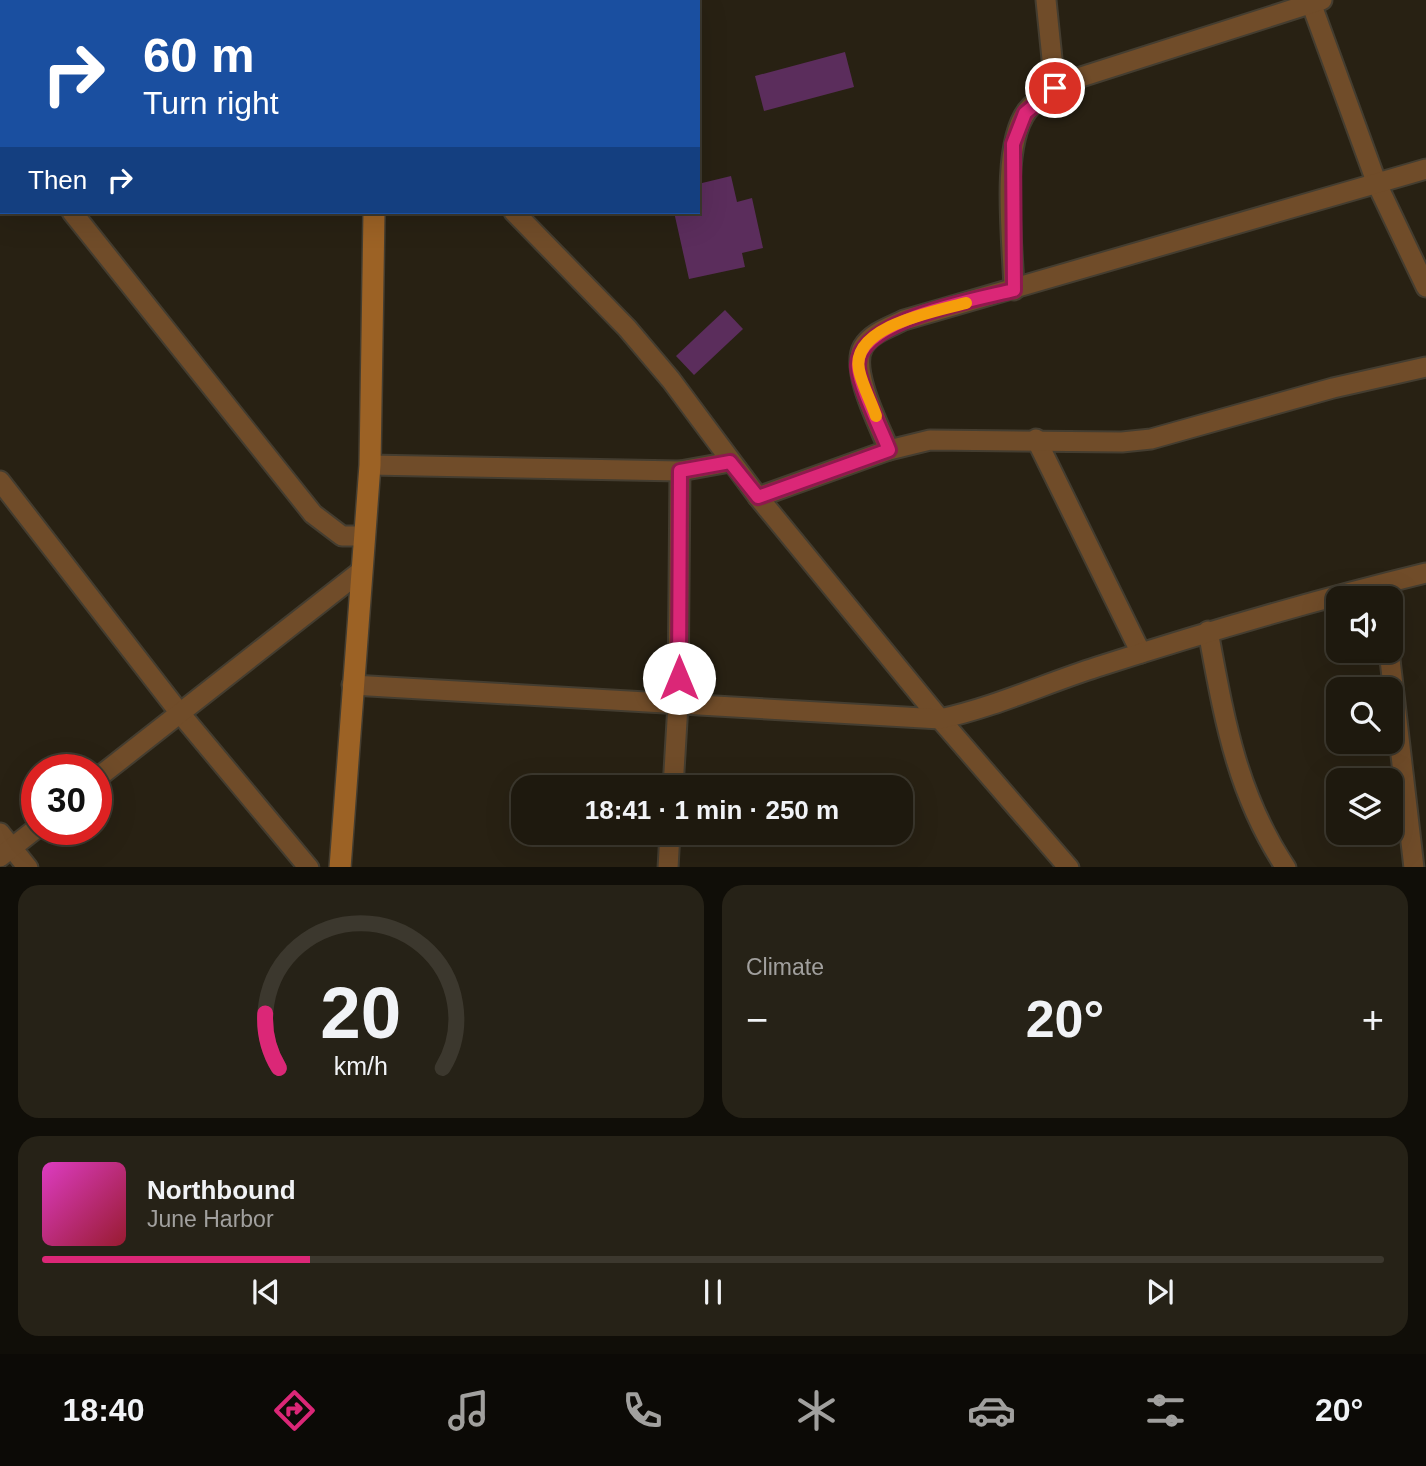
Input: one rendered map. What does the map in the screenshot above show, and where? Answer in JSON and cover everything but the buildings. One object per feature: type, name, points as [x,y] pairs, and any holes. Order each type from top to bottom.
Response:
[{"type":"street","points":[[1046,0],[1055,88]]},
{"type":"street","points":[[1014,290],[1013,144],[1025,113],[1055,88],[1081,77],[1314,1],[1377,184],[1426,287]]},
{"type":"street","points":[[889,450],[858,367],[863,346],[879,332],[904,320],[1426,169]]},
{"type":"street","points":[[74,214],[313,514],[342,536],[364,536]]},
{"type":"street","points":[[340,867],[370,465],[374,214]]},
{"type":"street","points":[[516,214],[627,328],[671,380],[758,497],[940,719],[1069,867]]},
{"type":"street","points":[[758,497],[889,450],[930,440],[1036,439],[1122,442],[1151,439],[1333,388],[1426,367]]},
{"type":"street","points":[[1036,439],[1141,653]]},
{"type":"street","points":[[370,465],[680,471],[730,462]]},
{"type":"street","points":[[674,775],[678,704],[680,471]]},
{"type":"street","points":[[0,481],[179,712],[309,867]]},
{"type":"street","points":[[112,766],[362,571]]},
{"type":"street","points":[[1394,586],[1426,573]]},
{"type":"street","points":[[352,685],[940,719],[983,710],[1208,631],[1326,604]]},
{"type":"street","points":[[1208,631],[1229,743],[1260,820],[1286,867]]},
{"type":"street","points":[[1390,663],[1414,867]]},
{"type":"street","points":[[21,837],[4,846],[27,867]]},
{"type":"street","points":[[668,867],[669,845]]},
{"type":"slow traffic","points":[[876,416],[858,367],[863,346],[879,332],[904,320],[966,303]]},
{"type":"route","points":[[679,678],[680,471],[730,462],[758,497],[889,450],[858,367],[863,346],[879,332],[904,320],[1014,290],[1011,163],[1013,144],[1025,113],[1055,88]]}]
